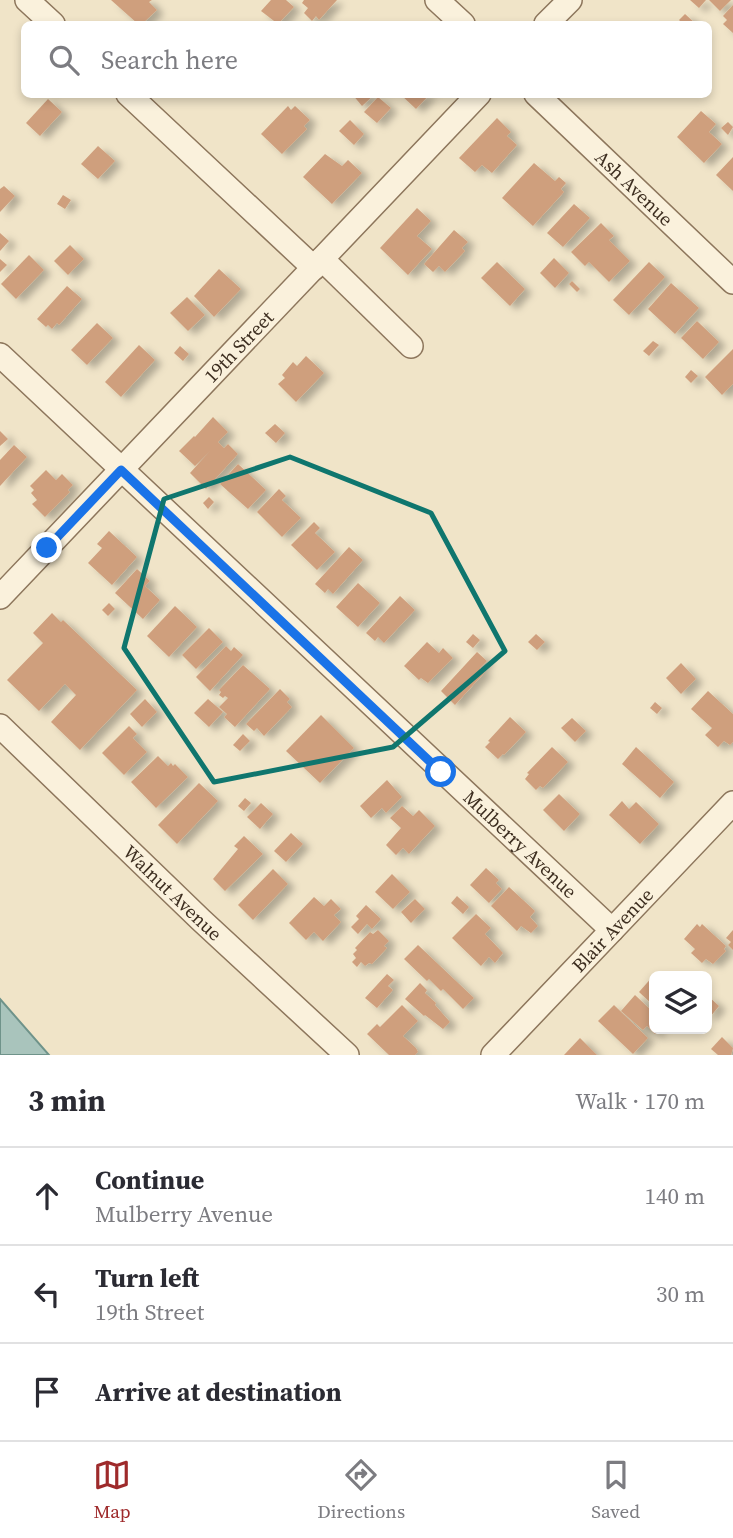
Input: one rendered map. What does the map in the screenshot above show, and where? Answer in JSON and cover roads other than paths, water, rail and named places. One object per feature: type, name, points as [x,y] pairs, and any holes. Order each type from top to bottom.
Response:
[{"type":"street","points":[[27,0],[51,21]]},
{"type":"street","points":[[437,0],[460,21]]},
{"type":"street","points":[[549,21],[570,0]]},
{"type":"street","points":[[132,98],[411,346]]},
{"type":"street","name":"19th Street","points":[[0,597],[475,98]]},
{"type":"street","name":"Ash Avenue","points":[[540,98],[733,282]]},
{"type":"street","name":"Mulberry Avenue","points":[[0,355],[612,930]]},
{"type":"street","name":"Walnut Avenue","points":[[0,726],[346,1055]]},
{"type":"street","name":"Blair Avenue","points":[[493,1055],[733,803]]},
{"type":"water","points":[[0,999],[49,1055],[0,1055]]}]
